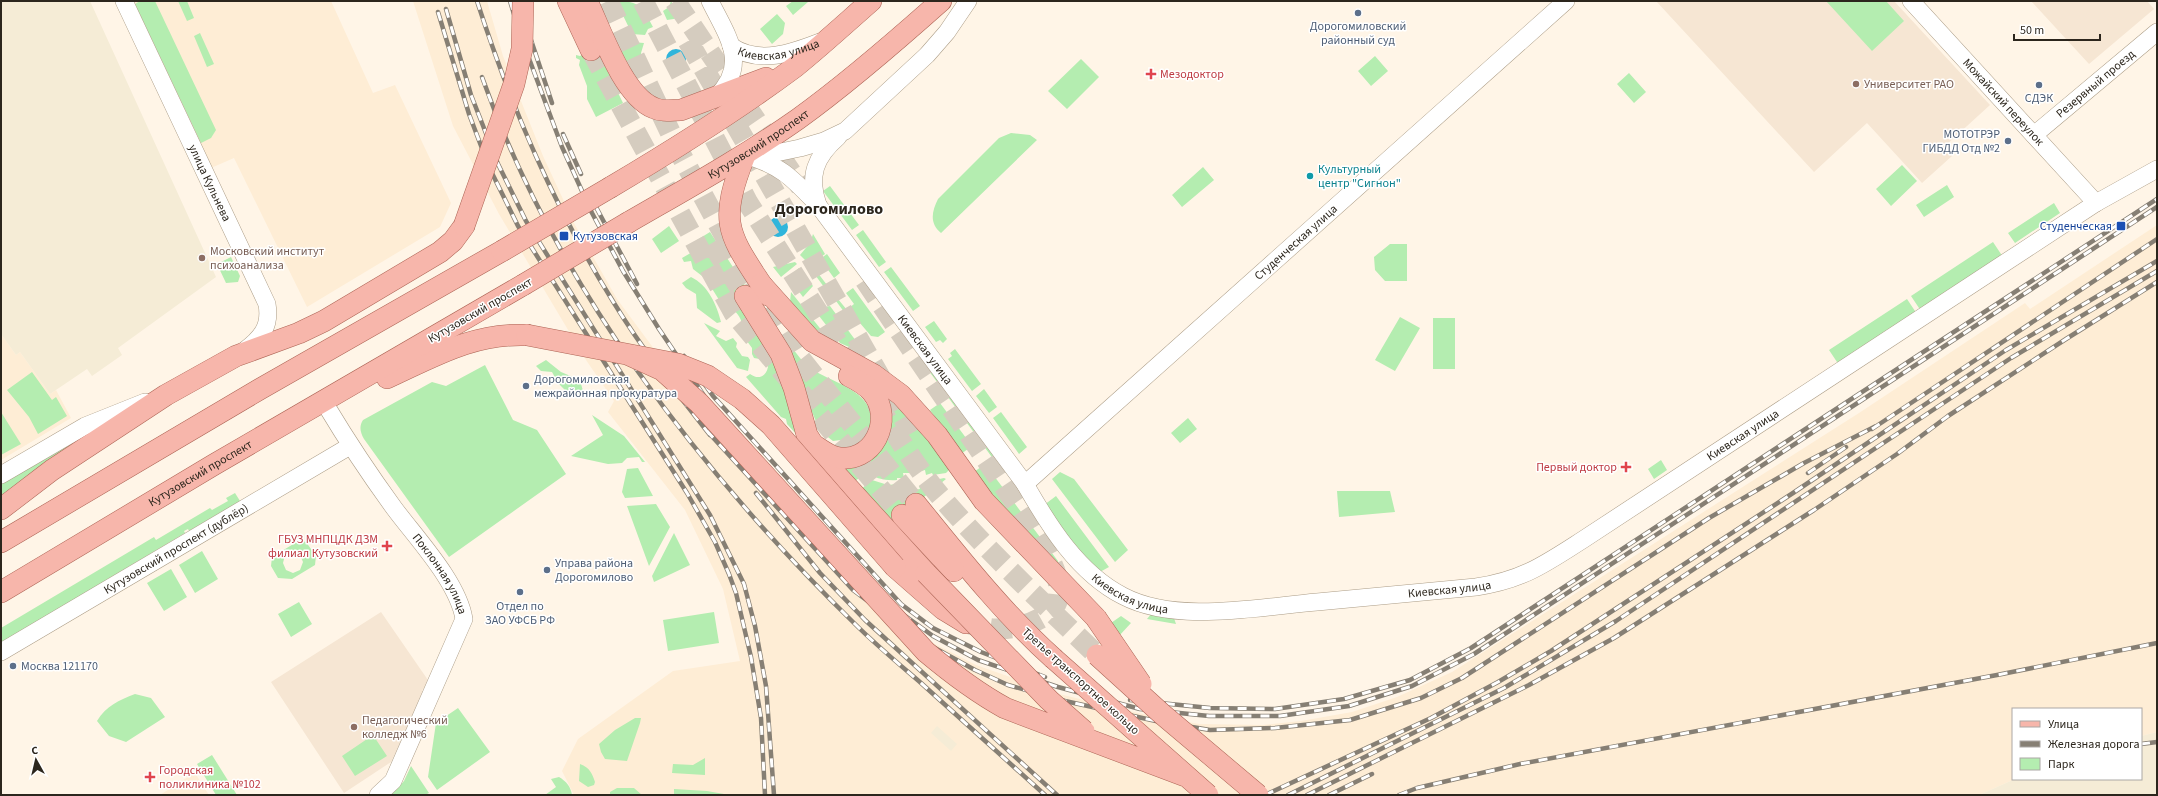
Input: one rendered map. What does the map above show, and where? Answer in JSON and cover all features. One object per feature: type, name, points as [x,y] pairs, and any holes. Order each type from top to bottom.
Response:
[{"type":"main road","points":[[1,509],[52,470],[166,395],[236,356],[299,333],[324,321],[435,255],[454,241],[464,226],[514,84],[522,49],[523,1]]},
{"type":"main road","points":[[568,1],[591,50]]},
{"type":"main road","points":[[587,1],[625,82],[635,96],[644,104],[655,109],[667,111],[681,110],[716,98],[796,66]]},
{"type":"main road","points":[[1,542],[241,400],[502,251],[690,140],[796,66],[871,1]]},
{"type":"main road","name":"Кутузовский проспект","points":[[1,592],[256,440],[745,155],[798,119],[850,80],[941,1]]},
{"type":"main road","points":[[745,155],[730,197],[728,212],[729,226],[753,290],[781,354],[811,443],[823,460],[926,573],[1049,700],[1075,725],[1103,744]]},
{"type":"main road","points":[[753,290],[806,349],[820,360],[861,382],[871,391],[881,411],[881,429],[878,438],[871,447],[863,452],[844,457],[835,456],[825,452],[811,443]]},
{"type":"main road","points":[[753,290],[812,341],[874,376],[900,395],[937,435],[984,501],[1096,618],[1162,714]]},
{"type":"main road","points":[[256,440],[459,344],[497,335],[527,335],[678,364],[708,376],[742,399],[771,425],[895,567],[943,609],[966,623]]},
{"type":"main road","points":[[629,355],[662,370],[699,403],[926,652],[954,676],[979,694],[1005,708],[1185,776]]},
{"type":"main road","name":"Третье транспортное кольцо","points":[[909,510],[1035,642],[1208,795]]},
{"type":"main road","points":[[1097,655],[1162,714],[1258,795]]},
{"type":"street","name":"улица Кульнева","points":[[124,1],[267,304],[268,322],[266,330],[258,340],[236,356]]},
{"type":"street","name":"Киевская улица","points":[[710,1],[731,46],[735,66],[726,88],[716,98]]},
{"type":"street","name":"Киевская улица","points":[[818,205],[812,186],[816,165],[822,153],[927,55],[947,32],[968,1]]},
{"type":"street","name":"Студенческая улица","points":[[1025,484],[1566,1]]},
{"type":"street","name":"Можайский переулок","points":[[1910,1],[2096,203]]},
{"type":"street","name":"Резервный проезд","points":[[2034,135],[2157,32]]},
{"type":"street","name":"Киевская улица","points":[[731,46],[748,55],[760,57],[780,55],[828,39]]},
{"type":"street","points":[[745,155],[771,154],[800,148],[824,141],[845,131]]},
{"type":"street","name":"Киевская улица","points":[[745,155],[767,162],[781,169],[818,205],[1025,484],[1048,523],[1087,570],[1109,588],[1124,597],[1160,609],[1184,612],[1215,611],[1496,584],[1524,575],[1539,568],[2096,203],[2157,169]]},
{"type":"street","points":[[1,475],[85,426],[166,395]]},
{"type":"street","name":"Поклонная улица","points":[[327,406],[350,446],[444,574],[456,595],[464,618],[393,781],[378,795]]},
{"type":"street","name":"Кутузовский проспект (дублёр)","points":[[1,652],[350,446]]},
{"type":"shaded area","points":[[1,1],[90,1],[216,277],[118,348],[122,355],[92,376],[87,369],[50,394],[20,352],[16,355],[1,334]]},
{"type":"shaded area","points":[[133,1],[331,1],[373,93],[395,85],[451,203],[440,227],[307,307],[234,158],[211,168]]},
{"type":"shaded area","points":[[413,1],[487,1],[503,56],[543,156],[575,225],[617,299],[712,427],[931,642],[976,665],[1059,694],[1138,713],[1199,724],[1263,725],[1301,721],[1352,712],[1397,697],[1452,672],[1859,413],[2025,303],[2030,309],[2157,225],[2157,732],[2142,736],[2142,708],[2012,708],[2013,780],[1979,795],[574,795],[562,771],[578,739],[673,671],[740,661],[723,589],[685,510],[608,412],[614,401],[586,360],[499,214],[453,126]]},
{"type":"shaded area","points":[[1656,1],[1894,1],[1990,105],[1944,147],[1952,156],[1922,183],[1867,123],[1814,172]]},
{"type":"shaded area","points":[[2031,1],[2147,1],[2154,9],[2089,64]]},
{"type":"shaded area","points":[[1,334],[16,355],[20,352],[50,394],[56,390],[71,418],[1,460]]},
{"type":"shaded area","name":"Педагогический колледж №6","points":[[381,612],[430,683],[422,690],[424,693],[391,762],[344,793],[271,682]]},
{"type":"shaded area","points":[[937,726],[957,744],[951,751],[931,733]]},
{"type":"shaded area","points":[[2157,732],[2157,795],[1979,795],[2013,780],[2142,780],[2142,736]]},
{"type":"shaded area","points":[[195,773],[209,795],[160,795],[191,775]]},
{"type":"green space","points":[[140,1],[155,1],[216,130],[211,138],[201,143],[135,4]]},
{"type":"green space","points":[[178,1],[187,1],[194,18],[187,21]]},
{"type":"green space","points":[[616,1],[630,2],[640,6],[653,27],[648,29],[645,35],[632,34]]},
{"type":"green space","points":[[671,1],[680,18],[667,20],[663,11],[669,7]]},
{"type":"green space","points":[[793,1],[808,2],[793,15],[786,6]]},
{"type":"green space","points":[[1826,1],[1886,1],[1904,21],[1872,51]]},
{"type":"green space","points":[[777,14],[785,23],[783,34],[772,44],[760,29]]},
{"type":"green space","points":[[200,33],[214,64],[207,67],[194,36]]},
{"type":"green space","points":[[619,41],[644,43],[641,53],[641,67],[632,72],[619,47]]},
{"type":"green space","points":[[596,48],[623,103],[596,117],[587,99],[587,86],[579,65],[580,60],[576,58],[576,55],[580,56]]},
{"type":"green space","points":[[1375,56],[1388,71],[1371,86],[1358,71]]},
{"type":"green space","points":[[1081,59],[1099,77],[1067,109],[1048,91]]},
{"type":"green space","points":[[1629,73],[1646,92],[1634,103],[1617,84]]},
{"type":"green space","points":[[1011,133],[1030,135],[1037,140],[941,233],[933,221],[933,212],[938,199],[999,138]]},
{"type":"green space","points":[[1902,165],[1917,181],[1891,206],[1876,189]]},
{"type":"green space","points":[[1203,167],[1214,180],[1182,207],[1172,195]]},
{"type":"green space","points":[[1947,185],[1954,197],[1924,217],[1916,205]]},
{"type":"green space","points":[[830,186],[859,225],[852,230],[823,191]]},
{"type":"green space","points":[[2054,203],[2060,213],[2015,243],[2008,233]]},
{"type":"green space","points":[[669,226],[679,241],[661,253],[652,239]]},
{"type":"green space","points":[[863,230],[886,262],[879,267],[856,235]]},
{"type":"green space","points":[[710,232],[750,293],[775,356],[797,435],[787,424],[786,419],[781,417],[746,377],[750,374],[756,377],[764,375],[768,367],[765,360],[754,358],[752,348],[741,333],[742,322],[739,316],[731,308],[726,311],[706,279],[693,269],[691,261],[684,262],[682,258],[701,247],[697,240]]},
{"type":"green space","points":[[813,234],[825,254],[811,264],[827,285],[824,287],[807,264],[808,263],[800,255],[810,243]]},
{"type":"green space","points":[[1993,242],[2003,257],[1921,311],[1911,296]]},
{"type":"green space","points":[[1390,244],[1407,244],[1407,281],[1385,281],[1375,270],[1374,257]]},
{"type":"green space","points":[[827,254],[840,273],[834,278],[820,259]]},
{"type":"green space","points":[[231,257],[240,276],[238,282],[226,283],[217,264]]},
{"type":"green space","points":[[795,262],[797,264],[781,277],[773,267]]},
{"type":"green space","points":[[891,267],[920,306],[913,311],[884,272]]},
{"type":"green space","points":[[799,268],[813,286],[803,297],[788,277]]},
{"type":"green space","points":[[691,277],[702,285],[711,296],[721,322],[717,323],[697,308],[696,294],[686,288],[682,283]]},
{"type":"green space","points":[[853,288],[885,332],[878,337],[871,336],[848,309],[854,304],[846,293]]},
{"type":"green space","points":[[791,292],[831,342],[826,343],[790,302]]},
{"type":"green space","points":[[838,299],[856,321],[853,324],[836,301]]},
{"type":"green space","points":[[1907,299],[1917,314],[1839,365],[1829,350]]},
{"type":"green space","points":[[830,306],[859,345],[856,350],[840,343],[816,312],[820,308]]},
{"type":"green space","points":[[1400,317],[1420,328],[1395,371],[1375,360]]},
{"type":"green space","points":[[1433,318],[1455,318],[1455,369],[1433,369]]},
{"type":"green space","points":[[934,321],[947,339],[943,343],[940,340],[936,342],[925,327]]},
{"type":"green space","points":[[704,323],[720,331],[716,336],[726,341],[733,338],[737,343],[736,347],[742,356],[748,357],[750,360],[748,371],[737,368]]},
{"type":"green space","points":[[793,349],[812,369],[844,386],[862,398],[868,407],[871,416],[867,434],[863,438],[851,443],[848,439],[833,441],[820,431],[787,352]]},
{"type":"green space","points":[[955,349],[981,384],[972,391],[948,359],[952,356],[950,353]]},
{"type":"green space","points":[[546,360],[561,372],[580,380],[583,391],[573,398],[558,383],[552,372],[541,371],[536,366]]},
{"type":"green space","points":[[485,365],[513,420],[537,430],[566,474],[449,557],[364,439],[361,431],[361,425],[363,420],[432,382],[446,386]]},
{"type":"green space","points":[[928,366],[1005,470],[1002,471],[926,367]]},
{"type":"green space","points":[[32,372],[52,400],[56,397],[67,416],[38,434],[29,417],[7,390]]},
{"type":"green space","points":[[984,389],[997,407],[989,413],[976,396]]},
{"type":"green space","points":[[893,398],[909,412],[950,469],[946,473],[933,475],[932,473],[926,475],[925,470],[918,472],[917,468],[911,469],[911,473],[903,473],[904,478],[897,478],[897,480],[877,478],[867,471],[853,483],[839,464],[854,464],[887,402]]},
{"type":"green space","points":[[940,403],[972,446],[961,454],[930,410]]},
{"type":"green space","points":[[1,412],[21,444],[1,455]]},
{"type":"green space","points":[[1001,412],[1027,447],[1019,454],[993,418]]},
{"type":"green space","points":[[592,415],[624,436],[645,462],[642,462],[639,457],[627,458],[622,463],[608,464],[571,456],[603,435]]},
{"type":"green space","points":[[1188,418],[1197,429],[1180,443],[1171,433]]},
{"type":"green space","points":[[108,423],[1,500],[1,482]]},
{"type":"green space","points":[[1661,460],[1667,470],[1654,479],[1648,469]]},
{"type":"green space","points":[[985,464],[1058,563],[995,499],[974,472]]},
{"type":"green space","points":[[638,468],[653,496],[625,498],[622,492],[627,469]]},
{"type":"green space","points":[[1060,472],[1074,479],[1128,550],[1115,562],[1052,479]]},
{"type":"green space","points":[[944,478],[946,479],[891,524],[860,490],[872,480],[888,485],[905,485],[905,488],[913,487],[914,490],[920,489],[919,486],[927,485],[926,482]]},
{"type":"green space","points":[[1337,491],[1390,491],[1395,512],[1339,517]]},
{"type":"green space","points":[[235,493],[240,501],[189,531],[188,529],[184,531],[185,533],[1,643],[1,628],[154,537],[156,540],[210,508],[212,510],[228,501],[226,498]]},
{"type":"green space","points":[[1056,496],[1109,567],[1098,573],[1084,559],[1044,505]]},
{"type":"green space","points":[[656,504],[670,527],[649,566],[627,506]]},
{"type":"green space","points":[[674,533],[690,565],[654,582],[652,576]]},
{"type":"green space","points":[[303,541],[306,542],[316,556],[315,565],[292,579],[278,578],[271,566],[272,557],[295,543]],"holes":[[[293,552],[300,555],[303,562],[300,570],[293,573],[286,570],[283,563],[285,555]]]},
{"type":"green space","points":[[202,551],[218,579],[195,593],[179,565]]},
{"type":"green space","points":[[171,569],[187,597],[164,611],[147,583]]},
{"type":"green space","points":[[299,602],[312,624],[291,637],[278,614]]},
{"type":"green space","points":[[714,612],[719,643],[668,651],[663,620]]},
{"type":"green space","points":[[1151,614],[1174,618],[1176,624],[1147,619]]},
{"type":"green space","points":[[1121,616],[1131,623],[1119,636],[1111,623]]},
{"type":"green space","points":[[135,694],[151,698],[165,717],[126,742],[109,736],[97,721],[104,711],[113,704]]},
{"type":"green space","points":[[458,708],[490,752],[437,790],[428,777],[436,723]]},
{"type":"green space","points":[[635,718],[641,718],[627,761],[605,759],[599,744],[615,730]]},
{"type":"green space","points":[[373,735],[387,756],[355,776],[342,756]]},
{"type":"green space","points":[[212,755],[237,795],[216,795],[197,764]]},
{"type":"green space","points":[[705,758],[705,775],[672,773],[673,764],[693,765]]},
{"type":"green space","points":[[580,764],[590,771],[595,782],[594,785],[588,787],[579,781]]},
{"type":"green space","points":[[411,766],[429,793],[425,795],[391,795],[404,781]]},
{"type":"green space","points":[[559,777],[568,784],[572,795],[545,795],[556,787],[551,779]]},
{"type":"green space","points":[[617,788],[634,788],[642,795],[610,795],[610,792]]},
{"type":"green space","points":[[674,789],[707,791],[724,794],[674,795]]},
{"type":"water","points":[[676,49],[683,52],[686,59],[683,66],[676,69],[669,66],[666,59],[669,52]]},
{"type":"water","points":[[778,217],[785,220],[788,227],[785,234],[778,237],[771,234],[768,227],[771,220]]},
{"type":"tunnel","points":[[608,1],[681,155],[735,255]]},
{"type":"tunnel","points":[[643,1],[748,203],[853,367]]},
{"type":"tunnel","points":[[675,1],[801,187]]},
{"type":"tunnel","points":[[688,41],[912,433]]},
{"type":"tunnel","points":[[591,50],[734,313],[902,515]]},
{"type":"tunnel","points":[[712,243],[745,296]]},
{"type":"tunnel","points":[[865,280],[1031,526],[1050,558],[1057,577],[1059,594],[1056,603],[1051,611],[1034,622],[1013,628],[1003,629],[987,628],[967,623]]},
{"type":"tunnel","points":[[751,281],[795,352],[916,504]]},
{"type":"tunnel","points":[[876,402],[915,463],[959,518],[997,558],[1097,655]]},
{"type":"railway","points":[[477,1],[490,41],[520,119],[536,156],[572,230],[592,267],[636,337],[710,435]]},
{"type":"railway","points":[[510,1],[521,37],[562,147],[592,213],[623,271],[659,329],[707,400],[897,610],[933,636],[978,660],[1058,687],[1140,709],[1209,716],[1280,716],[1349,706],[1412,686],[1474,654],[2157,207]]},
{"type":"railway","points":[[518,1],[552,103]]},
{"type":"railway","points":[[446,9],[471,95],[498,164],[526,221],[710,515],[744,584],[755,626],[766,686],[774,795]]},
{"type":"railway","points":[[438,12],[469,114],[489,167],[518,226],[687,493],[715,542],[729,574],[736,593],[751,657],[761,718],[765,795]]},
{"type":"railway","points":[[482,77],[513,154],[549,228],[591,301],[637,371],[688,438],[741,503],[797,565],[855,624],[1045,795]]},
{"type":"railway","points":[[563,134],[581,174]]},
{"type":"railway","points":[[1130,700],[1210,708],[1275,709],[1344,699],[1410,680],[1471,648],[2157,199]]},
{"type":"railway","points":[[596,207],[637,284]]},
{"type":"railway","points":[[1872,429],[2157,239]]},
{"type":"railway","points":[[1265,795],[1431,718],[1498,682],[1551,651],[1793,493],[2006,350],[2157,261]]},
{"type":"railway","points":[[1288,795],[1504,688],[1616,621],[2011,358],[2157,271]]},
{"type":"railway","points":[[1307,795],[1529,685],[1614,638],[1814,510],[1897,454],[1948,416],[2157,282]]},
{"type":"railway","points":[[684,356],[713,396],[901,604],[933,628],[981,652],[1045,677]]},
{"type":"railway","points":[[707,431],[853,590],[933,647],[975,670],[1008,685],[1065,701],[1156,721],[1210,730],[1275,728],[1350,720],[1421,698],[1462,678],[1709,518],[1804,463],[1876,426]]},
{"type":"railway","points":[[1808,473],[1846,447]]},
{"type":"railway","points":[[756,493],[820,573],[865,620],[1057,795]]},
{"type":"railway","points":[[1399,795],[1417,788],[1520,764],[1997,675],[2157,643]]},
{"type":"railway","points":[[2142,744],[2157,742]]},
{"type":"railway","points":[[1329,795],[1372,774]]},
{"type":"place","name":"Дорогомиловский районный суд","points":[[1358,13]]},
{"type":"place","name":"Мезодоктор","points":[[1151,74]]},
{"type":"place","name":"Университет РАО","points":[[1856,84]]},
{"type":"place","name":"СДЭК","points":[[2039,85]]},
{"type":"place","name":"МОТОТРЭР ГИБДД Отд №2","points":[[2008,141]]},
{"type":"place","name":"Культурный центр \"Сигнон\"","points":[[1310,176]]},
{"type":"place","name":"Студенческая","points":[[2121,226]]},
{"type":"place","name":"Кутузовская","points":[[564,236]]},
{"type":"place","name":"Московский институт психоанализа","points":[[202,258]]},
{"type":"place","name":"Дорогомиловская межрайонная прокуратура","points":[[526,386]]},
{"type":"place","name":"Первый доктор","points":[[1626,467]]},
{"type":"place","name":"ГБУЗ МНПЦДК ДЗМ филиал Кутузовский","points":[[387,546]]},
{"type":"place","name":"Управа района Дорогомилово","points":[[547,570]]},
{"type":"place","name":"Отдел по ЗАО УФСБ РФ","points":[[520,592]]},
{"type":"place","name":"Москва 121170","points":[[13,666]]},
{"type":"place","name":"Педагогический колледж №6","points":[[354,727]]},
{"type":"place","name":"Городская поликлиника №102","points":[[150,777]]},
{"type":"district","name":"Дорогомилово","points":[[829,208]]}]
